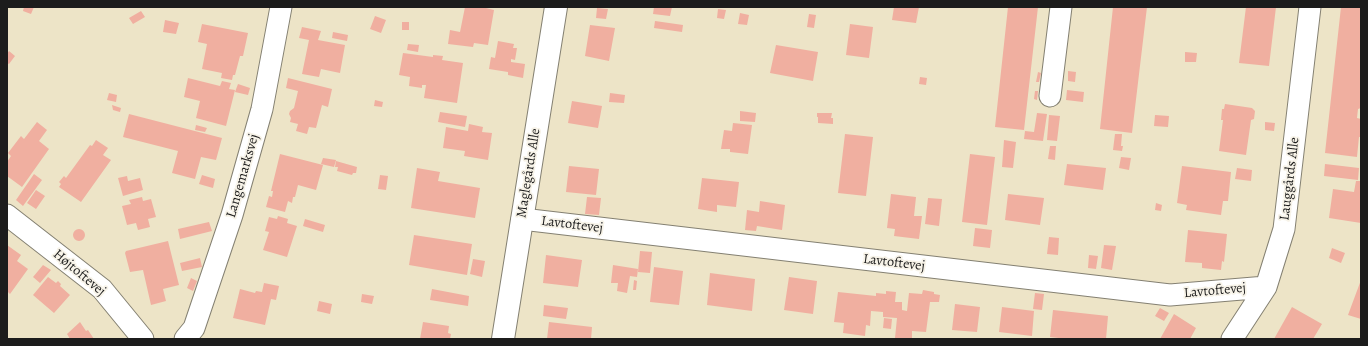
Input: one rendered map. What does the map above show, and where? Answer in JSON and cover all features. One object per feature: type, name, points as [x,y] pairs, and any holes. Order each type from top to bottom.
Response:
[{"type":"street","name":"Langemarksvej","points":[[185,339],[194,328],[232,215],[262,109],[281,7]]},
{"type":"street","name":"Maglegårds Alle","points":[[503,339],[556,7]]},
{"type":"street","points":[[1050,96],[1061,7]]},
{"type":"street","name":"Lauggårds Alle","points":[[1232,339],[1266,287],[1284,229],[1310,7]]},
{"type":"street","name":"Højtoftevej","points":[[7,215],[102,289],[142,339]]},
{"type":"street","name":"Lavtoftevej","points":[[522,220],[1170,295],[1266,287]]},
{"type":"building","points":[[24,7],[34,7],[31,14],[23,11]]},
{"type":"building","points":[[465,7],[486,7],[494,10],[488,45],[474,43],[473,47],[448,44],[450,30],[460,32]]},
{"type":"building","points":[[654,7],[672,7],[670,16],[653,14]]},
{"type":"building","points":[[894,7],[919,7],[916,23],[892,20]]},
{"type":"building","points":[[1008,7],[1038,7],[1024,130],[995,127]]},
{"type":"building","points":[[1113,7],[1147,7],[1132,133],[1100,129]]},
{"type":"building","points":[[1246,7],[1276,7],[1269,66],[1239,63]]},
{"type":"building","points":[[1341,7],[1361,7],[1361,108],[1358,109],[1357,118],[1361,119],[1361,137],[1359,137],[1357,157],[1325,153]]},
{"type":"building","points":[[597,8],[608,9],[606,19],[596,18]]},
{"type":"building","points":[[718,9],[726,10],[724,19],[717,18]]},
{"type":"building","points":[[141,11],[145,17],[133,24],[129,18]]},
{"type":"building","points":[[740,13],[749,15],[747,25],[738,24]]},
{"type":"building","points":[[809,14],[816,15],[814,28],[807,27]]},
{"type":"building","points":[[375,16],[386,20],[381,33],[370,29]]},
{"type":"building","points":[[165,20],[179,23],[176,34],[163,32]]},
{"type":"building","points":[[655,21],[683,25],[682,32],[654,28]]},
{"type":"building","points":[[402,22],[409,22],[409,30],[402,30]]},
{"type":"building","points":[[202,24],[248,33],[243,56],[240,56],[235,75],[233,75],[232,80],[221,78],[222,73],[202,69],[207,44],[198,42]]},
{"type":"building","points":[[850,24],[873,27],[869,58],[846,55]]},
{"type":"building","points":[[590,25],[615,28],[609,61],[585,56]]},
{"type":"building","points":[[302,27],[321,31],[318,40],[345,45],[340,73],[321,69],[319,77],[302,74],[309,40],[299,38]]},
{"type":"building","points":[[333,32],[348,35],[347,41],[332,38]]},
{"type":"building","points":[[498,41],[514,44],[513,48],[517,48],[515,60],[511,59],[511,62],[525,64],[523,78],[508,75],[508,72],[489,69],[491,57],[495,58]]},
{"type":"building","points":[[408,44],[419,45],[418,52],[407,50]]},
{"type":"building","points":[[776,45],[818,52],[813,81],[770,73]]},
{"type":"building","points":[[9,51],[15,56],[9,64],[7,63],[7,54]]},
{"type":"building","points":[[1185,52],[1197,53],[1196,62],[1185,62]]},
{"type":"building","points":[[403,53],[433,57],[433,55],[443,56],[442,60],[463,63],[457,103],[424,98],[426,85],[422,85],[422,88],[409,86],[410,77],[399,75]]},
{"type":"building","points":[[1068,71],[1076,72],[1075,82],[1068,81]]},
{"type":"building","points":[[1038,72],[1041,73],[1039,82],[1036,82]]},
{"type":"building","points":[[920,77],[927,78],[926,85],[919,84]]},
{"type":"building","points":[[188,78],[220,86],[222,81],[231,83],[229,89],[235,90],[226,126],[196,118],[200,101],[184,97]]},
{"type":"building","points":[[288,78],[332,89],[328,107],[322,105],[316,128],[309,127],[307,134],[296,131],[298,124],[290,122],[291,118],[289,114],[294,108],[298,91],[286,88]]},
{"type":"building","points":[[238,84],[250,88],[248,95],[235,92]]},
{"type":"building","points":[[1067,90],[1084,92],[1083,102],[1066,100]]},
{"type":"building","points":[[1035,91],[1038,91],[1037,100],[1034,99]]},
{"type":"building","points":[[109,93],[117,95],[116,102],[107,100]]},
{"type":"building","points":[[610,93],[625,95],[624,103],[609,102]]},
{"type":"building","points":[[375,100],[383,102],[382,107],[374,106]]},
{"type":"building","points":[[572,101],[602,106],[598,128],[568,123]]},
{"type":"building","points":[[1225,104],[1252,108],[1255,111],[1254,119],[1251,120],[1246,155],[1219,151],[1223,120],[1221,120],[1222,109],[1224,109]]},
{"type":"building","points":[[112,105],[121,108],[120,112],[113,110]]},
{"type":"building","points":[[740,111],[756,113],[755,122],[740,121]]},
{"type":"building","points":[[440,112],[467,116],[465,127],[438,122]]},
{"type":"building","points":[[817,113],[832,113],[831,118],[833,118],[833,124],[818,123]]},
{"type":"building","points":[[1037,113],[1047,114],[1043,141],[1024,139],[1025,131],[1034,132]]},
{"type":"building","points":[[129,114],[222,138],[216,160],[201,157],[195,179],[172,173],[178,151],[123,137]]},
{"type":"building","points":[[1049,115],[1060,116],[1057,141],[1047,140]]},
{"type":"building","points":[[1155,115],[1169,116],[1168,127],[1154,126]]},
{"type":"building","points":[[37,122],[47,130],[39,141],[49,149],[22,187],[7,176],[7,162],[11,156],[8,153],[21,136],[24,139]]},
{"type":"building","points":[[1265,122],[1275,123],[1274,131],[1265,130]]},
{"type":"building","points":[[733,123],[752,125],[748,154],[730,152],[730,149],[721,149],[724,130],[732,131]]},
{"type":"building","points":[[469,124],[483,127],[482,132],[492,133],[488,160],[464,156],[465,151],[443,148],[446,127],[468,131]]},
{"type":"building","points":[[196,125],[207,128],[205,132],[195,130]]},
{"type":"building","points":[[845,134],[873,137],[866,196],[838,193]]},
{"type":"building","points":[[1115,134],[1122,134],[1122,151],[1113,150]]},
{"type":"building","points":[[96,140],[108,148],[103,155],[111,160],[81,202],[59,187],[61,184],[59,182],[64,176],[66,178],[90,145],[92,146]]},
{"type":"building","points":[[1004,140],[1016,142],[1013,168],[1002,167]]},
{"type":"building","points":[[1050,146],[1056,146],[1055,160],[1048,159]]},
{"type":"building","points":[[280,154],[323,165],[316,190],[298,185],[295,197],[293,197],[292,203],[288,201],[285,212],[266,207],[269,196],[272,197],[273,191],[271,191]]},
{"type":"building","points":[[970,154],[995,157],[987,225],[962,222]]},
{"type":"building","points":[[1121,157],[1131,158],[1129,170],[1119,168]]},
{"type":"building","points":[[323,158],[336,160],[334,167],[321,164]]},
{"type":"building","points":[[336,161],[357,167],[356,173],[353,173],[352,175],[337,171],[338,167],[335,167]]},
{"type":"building","points":[[1067,164],[1106,168],[1103,190],[1064,185]]},
{"type":"building","points":[[1325,164],[1359,168],[1358,180],[1324,176]]},
{"type":"building","points":[[569,166],[599,169],[596,195],[566,192]]},
{"type":"building","points":[[1182,166],[1231,172],[1228,201],[1223,201],[1221,215],[1186,210],[1187,205],[1177,203]]},
{"type":"building","points":[[417,168],[440,172],[438,181],[480,188],[475,218],[411,208]]},
{"type":"building","points":[[1237,168],[1252,170],[1251,181],[1235,179]]},
{"type":"building","points":[[34,174],[42,180],[23,206],[16,200]]},
{"type":"building","points":[[202,175],[215,179],[213,188],[199,184]]},
{"type":"building","points":[[380,175],[388,176],[386,190],[378,189]]},
{"type":"building","points":[[127,176],[128,181],[140,178],[143,190],[123,196],[118,178]]},
{"type":"building","points":[[702,178],[739,182],[736,207],[717,205],[717,212],[698,209]]},
{"type":"building","points":[[1356,181],[1361,181],[1361,223],[1329,218],[1333,189],[1354,192]]},
{"type":"building","points":[[36,190],[45,196],[36,209],[27,203]]},
{"type":"building","points":[[891,194],[916,197],[914,216],[922,216],[919,239],[894,236],[895,229],[887,228]]},
{"type":"building","points":[[1008,194],[1044,198],[1040,225],[1005,220]]},
{"type":"building","points":[[142,197],[143,201],[151,199],[156,217],[148,219],[150,227],[138,230],[136,223],[127,225],[122,206],[131,204],[129,200]]},
{"type":"building","points":[[587,197],[601,198],[599,215],[585,214]]},
{"type":"building","points":[[928,198],[942,199],[939,226],[925,224]]},
{"type":"building","points":[[760,201],[785,205],[782,230],[757,226],[756,231],[745,230],[747,210],[759,212]]},
{"type":"building","points":[[1156,203],[1162,205],[1161,211],[1155,210]]},
{"type":"building","points":[[278,216],[288,219],[287,223],[297,226],[287,257],[263,250],[269,232],[265,231],[269,217],[277,219]]},
{"type":"building","points":[[305,219],[325,225],[323,232],[303,226]]},
{"type":"building","points":[[209,222],[212,231],[180,239],[178,229]]},
{"type":"building","points":[[975,228],[992,230],[990,248],[973,246]]},
{"type":"building","points":[[81,229],[84,230],[84,240],[77,241],[74,240],[73,233],[74,230]]},
{"type":"building","points":[[1188,230],[1227,234],[1224,262],[1222,261],[1221,270],[1202,268],[1202,263],[1185,262]]},
{"type":"building","points":[[414,235],[472,244],[467,275],[409,265]]},
{"type":"building","points":[[1049,237],[1059,238],[1058,255],[1047,254]]},
{"type":"building","points":[[168,241],[179,285],[163,289],[166,301],[151,305],[143,270],[130,272],[125,253],[126,251]]},
{"type":"building","points":[[7,245],[21,255],[17,261],[28,269],[10,294],[7,291]]},
{"type":"building","points":[[1104,245],[1116,246],[1112,270],[1101,268]]},
{"type":"building","points":[[1332,248],[1345,253],[1341,263],[1329,258]]},
{"type":"building","points":[[640,251],[652,252],[650,273],[638,272]]},
{"type":"building","points":[[546,255],[582,260],[578,287],[543,283]]},
{"type":"building","points":[[1089,255],[1098,256],[1096,269],[1088,268]]},
{"type":"building","points":[[200,258],[202,267],[182,271],[180,263]]},
{"type":"building","points":[[473,259],[485,261],[482,277],[470,274]]},
{"type":"building","points":[[43,265],[51,270],[40,283],[33,277]]},
{"type":"building","points":[[613,265],[638,269],[637,277],[630,276],[627,293],[617,291],[618,283],[611,283]]},
{"type":"building","points":[[654,267],[683,271],[679,305],[650,302]]},
{"type":"building","points":[[710,273],[755,279],[752,311],[707,305]]},
{"type":"building","points":[[48,277],[56,283],[58,281],[61,284],[60,286],[70,295],[54,313],[33,295]]},
{"type":"building","points":[[789,277],[817,281],[813,314],[784,310]]},
{"type":"building","points":[[191,278],[197,281],[193,291],[187,288]]},
{"type":"building","points":[[634,280],[637,281],[636,290],[633,290]]},
{"type":"building","points":[[1361,280],[1361,319],[1348,315]]},
{"type":"building","points":[[264,283],[279,286],[276,300],[271,299],[265,325],[233,318],[240,289],[255,293],[256,291],[262,292]]},
{"type":"building","points":[[432,289],[469,296],[468,306],[430,300]]},
{"type":"building","points":[[923,290],[940,295],[939,302],[930,302],[926,332],[912,331],[912,339],[895,338],[897,318],[883,317],[883,312],[871,311],[870,326],[866,325],[865,336],[843,333],[844,323],[834,322],[838,292],[876,296],[876,293],[886,294],[886,291],[896,292],[895,302],[902,302],[902,310],[907,311],[909,293],[922,294]]},
{"type":"building","points":[[1035,293],[1044,294],[1042,310],[1033,309]]},
{"type":"building","points":[[362,294],[374,296],[372,304],[361,302]]},
{"type":"building","points":[[319,301],[332,304],[330,314],[317,311]]},
{"type":"building","points":[[955,304],[980,307],[977,332],[952,330]]},
{"type":"building","points":[[544,305],[568,308],[566,319],[543,316]]},
{"type":"building","points":[[1002,307],[1034,311],[1032,336],[999,332]]},
{"type":"building","points":[[1292,307],[1322,324],[1313,339],[1274,339]]},
{"type":"building","points":[[1160,308],[1169,313],[1164,321],[1155,316]]},
{"type":"building","points":[[1053,310],[1108,316],[1106,339],[1067,339],[1050,337]]},
{"type":"building","points":[[1174,314],[1196,328],[1190,339],[1160,339]]},
{"type":"building","points":[[884,318],[892,319],[891,329],[883,328]]},
{"type":"building","points":[[80,322],[94,339],[70,339],[67,334]]},
{"type":"building","points":[[423,322],[449,326],[448,333],[451,334],[450,339],[420,339]]},
{"type":"building","points":[[549,322],[592,327],[591,339],[547,339]]}]
